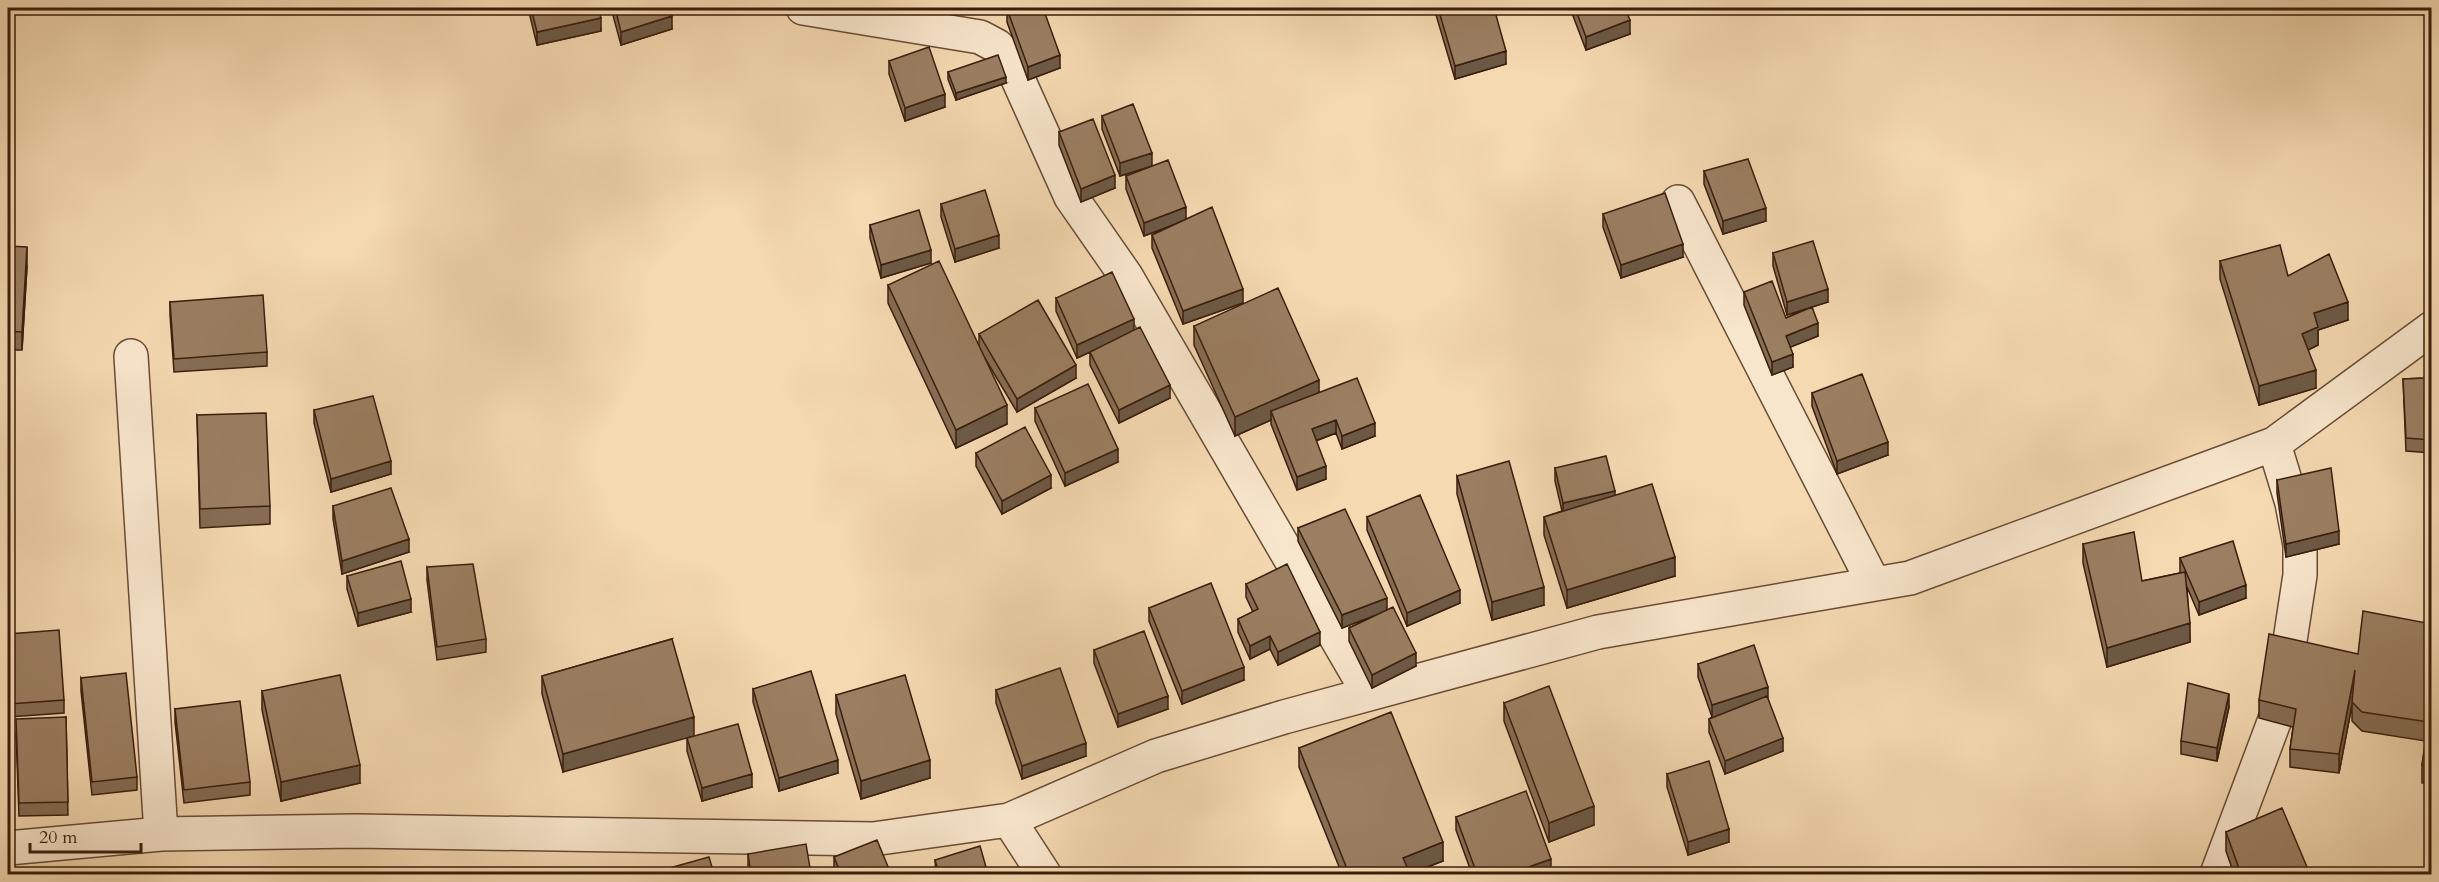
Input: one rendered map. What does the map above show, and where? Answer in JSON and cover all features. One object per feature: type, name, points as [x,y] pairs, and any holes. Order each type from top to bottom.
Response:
[{"type":"street","points":[[803,8],[980,37],[997,46],[1009,59],[1071,197],[1126,276],[1369,694]]},
{"type":"street","points":[[1678,202],[1874,584]]},
{"type":"street","points":[[8,848],[161,834],[356,831],[873,839],[1010,820],[1156,756],[1284,717],[1598,632],[1910,578],[2274,444],[2432,328]]},
{"type":"street","points":[[131,356],[161,834]]},
{"type":"street","points":[[2217,874],[2280,706],[2300,574],[2300,545],[2292,503],[2274,444]]},
{"type":"street","points":[[1010,820],[1044,874]]},
{"type":"building","points":[[531,8],[598,8],[601,18],[537,32]]},
{"type":"building","points":[[615,8],[669,8],[672,16],[621,32]]},
{"type":"building","points":[[1043,8],[1060,55],[1028,67],[1007,9]]},
{"type":"building","points":[[1438,8],[1494,8],[1506,51],[1455,66]]},
{"type":"building","points":[[1575,8],[1625,8],[1630,20],[1586,37]]},
{"type":"building","points":[[929,47],[945,94],[905,108],[889,61]]},
{"type":"building","points":[[998,55],[1006,77],[956,93],[948,72]]},
{"type":"building","points":[[1133,104],[1152,153],[1120,163],[1102,116]]},
{"type":"building","points":[[8,115],[11,115],[13,200],[8,200]]},
{"type":"building","points":[[1093,119],[1115,175],[1081,189],[1059,132]]},
{"type":"building","points":[[1748,159],[1766,208],[1723,221],[1704,171]]},
{"type":"building","points":[[1168,160],[1186,207],[1144,223],[1126,176]]},
{"type":"building","points":[[985,190],[999,235],[955,249],[941,204]]},
{"type":"building","points":[[1665,193],[1683,244],[1621,265],[1603,214]]},
{"type":"building","points":[[1212,207],[1243,289],[1183,311],[1152,235]]},
{"type":"building","points":[[919,210],[931,250],[881,265],[870,225]]},
{"type":"building","points":[[1813,241],[1828,289],[1787,302],[1773,253]]},
{"type":"building","points":[[2280,245],[2288,276],[2329,254],[2348,302],[2314,313],[2318,327],[2302,334],[2316,370],[2259,386],[2220,261]]},
{"type":"building","points":[[8,246],[27,247],[22,332],[8,331]]},
{"type":"building","points":[[939,261],[1007,405],[956,430],[888,285]]},
{"type":"building","points":[[1112,272],[1134,319],[1077,345],[1056,298]]},
{"type":"building","points":[[1772,281],[1786,318],[1812,307],[1818,323],[1786,336],[1793,354],[1772,362],[1744,292]]},
{"type":"building","points":[[1278,288],[1319,380],[1235,417],[1194,326]]},
{"type":"building","points":[[263,295],[267,352],[174,359],[170,302]]},
{"type":"building","points":[[1038,300],[1076,365],[1017,399],[979,334]]},
{"type":"building","points":[[1140,327],[1170,385],[1119,410],[1090,352]]},
{"type":"building","points":[[2429,370],[2432,370],[2432,440],[2406,438],[2403,379],[2425,378]]},
{"type":"building","points":[[1862,374],[1888,442],[1837,461],[1812,393]]},
{"type":"building","points":[[1357,378],[1375,423],[1342,436],[1336,420],[1312,429],[1326,466],[1297,477],[1271,411]]},
{"type":"building","points":[[1088,384],[1118,449],[1065,473],[1035,408]]},
{"type":"building","points":[[373,396],[391,461],[331,479],[314,410]]},
{"type":"building","points":[[266,413],[270,506],[200,509],[197,415]]},
{"type":"building","points":[[1025,427],[1051,475],[1002,501],[976,453]]},
{"type":"building","points":[[1606,456],[1615,491],[1563,503],[1555,468]]},
{"type":"building","points":[[1509,461],[1544,587],[1492,602],[1457,476]]},
{"type":"building","points":[[2331,468],[2339,531],[2286,544],[2277,480]]},
{"type":"building","points":[[1652,484],[1675,557],[1567,590],[1544,517]]},
{"type":"building","points":[[391,488],[409,539],[342,561],[333,506]]},
{"type":"building","points":[[1420,495],[1460,590],[1407,613],[1367,517]]},
{"type":"building","points":[[1345,509],[1387,598],[1342,615],[1298,528]]},
{"type":"building","points":[[2134,532],[2142,581],[2185,572],[2190,623],[2107,648],[2083,544]]},
{"type":"building","points":[[2233,541],[2246,585],[2199,602],[2180,558]]},
{"type":"building","points":[[401,561],[411,599],[358,613],[347,576]]},
{"type":"building","points":[[473,564],[486,639],[437,647],[427,567]]},
{"type":"building","points":[[1287,564],[1320,632],[1278,652],[1270,636],[1250,646],[1238,619],[1258,609],[1246,584]]},
{"type":"building","points":[[1211,583],[1244,667],[1182,691],[1149,608]]},
{"type":"building","points":[[1393,607],[1416,653],[1372,675],[1349,628]]},
{"type":"building","points":[[2363,611],[2432,624],[2432,765],[2422,765],[2428,722],[2362,712],[2352,702],[2355,670],[2339,754],[2290,749],[2296,709],[2259,700],[2269,634],[2358,654]]},
{"type":"building","points":[[59,630],[64,700],[9,704],[8,634]]},
{"type":"building","points":[[1144,631],[1168,696],[1118,714],[1094,650]]},
{"type":"building","points":[[672,639],[694,717],[563,754],[542,676]]},
{"type":"building","points":[[1754,645],[1768,687],[1712,705],[1698,664]]},
{"type":"building","points":[[1060,668],[1086,743],[1022,766],[996,690]]},
{"type":"building","points":[[811,671],[838,760],[779,778],[753,689]]},
{"type":"building","points":[[126,673],[137,777],[92,782],[81,678]]},
{"type":"building","points":[[340,675],[360,765],[281,782],[262,691]]},
{"type":"building","points":[[905,675],[930,760],[861,781],[836,695]]},
{"type":"building","points":[[2188,683],[2229,694],[2217,748],[2181,741]]},
{"type":"building","points":[[1549,686],[1594,806],[1549,823],[1504,703]]},
{"type":"building","points":[[1767,696],[1783,738],[1725,761],[1709,719]]},
{"type":"building","points":[[240,701],[250,782],[184,790],[175,709]]},
{"type":"building","points":[[1391,712],[1443,842],[1403,858],[1410,874],[1349,874],[1299,748]]},
{"type":"building","points":[[66,717],[68,802],[19,803],[16,719]]},
{"type":"building","points":[[738,724],[752,774],[702,788],[687,738]]},
{"type":"building","points":[[1709,761],[1729,829],[1688,842],[1667,774]]},
{"type":"building","points":[[1526,791],[1551,859],[1509,874],[1477,874],[1456,817]]},
{"type":"building","points":[[2282,808],[2310,874],[2241,874],[2226,832]]},
{"type":"building","points":[[877,840],[891,874],[841,874],[834,857]]},
{"type":"building","points":[[806,844],[811,874],[751,874],[748,854]]},
{"type":"building","points":[[980,846],[988,874],[939,874],[935,860]]},
{"type":"building","points":[[709,857],[714,874],[652,873]]}]
